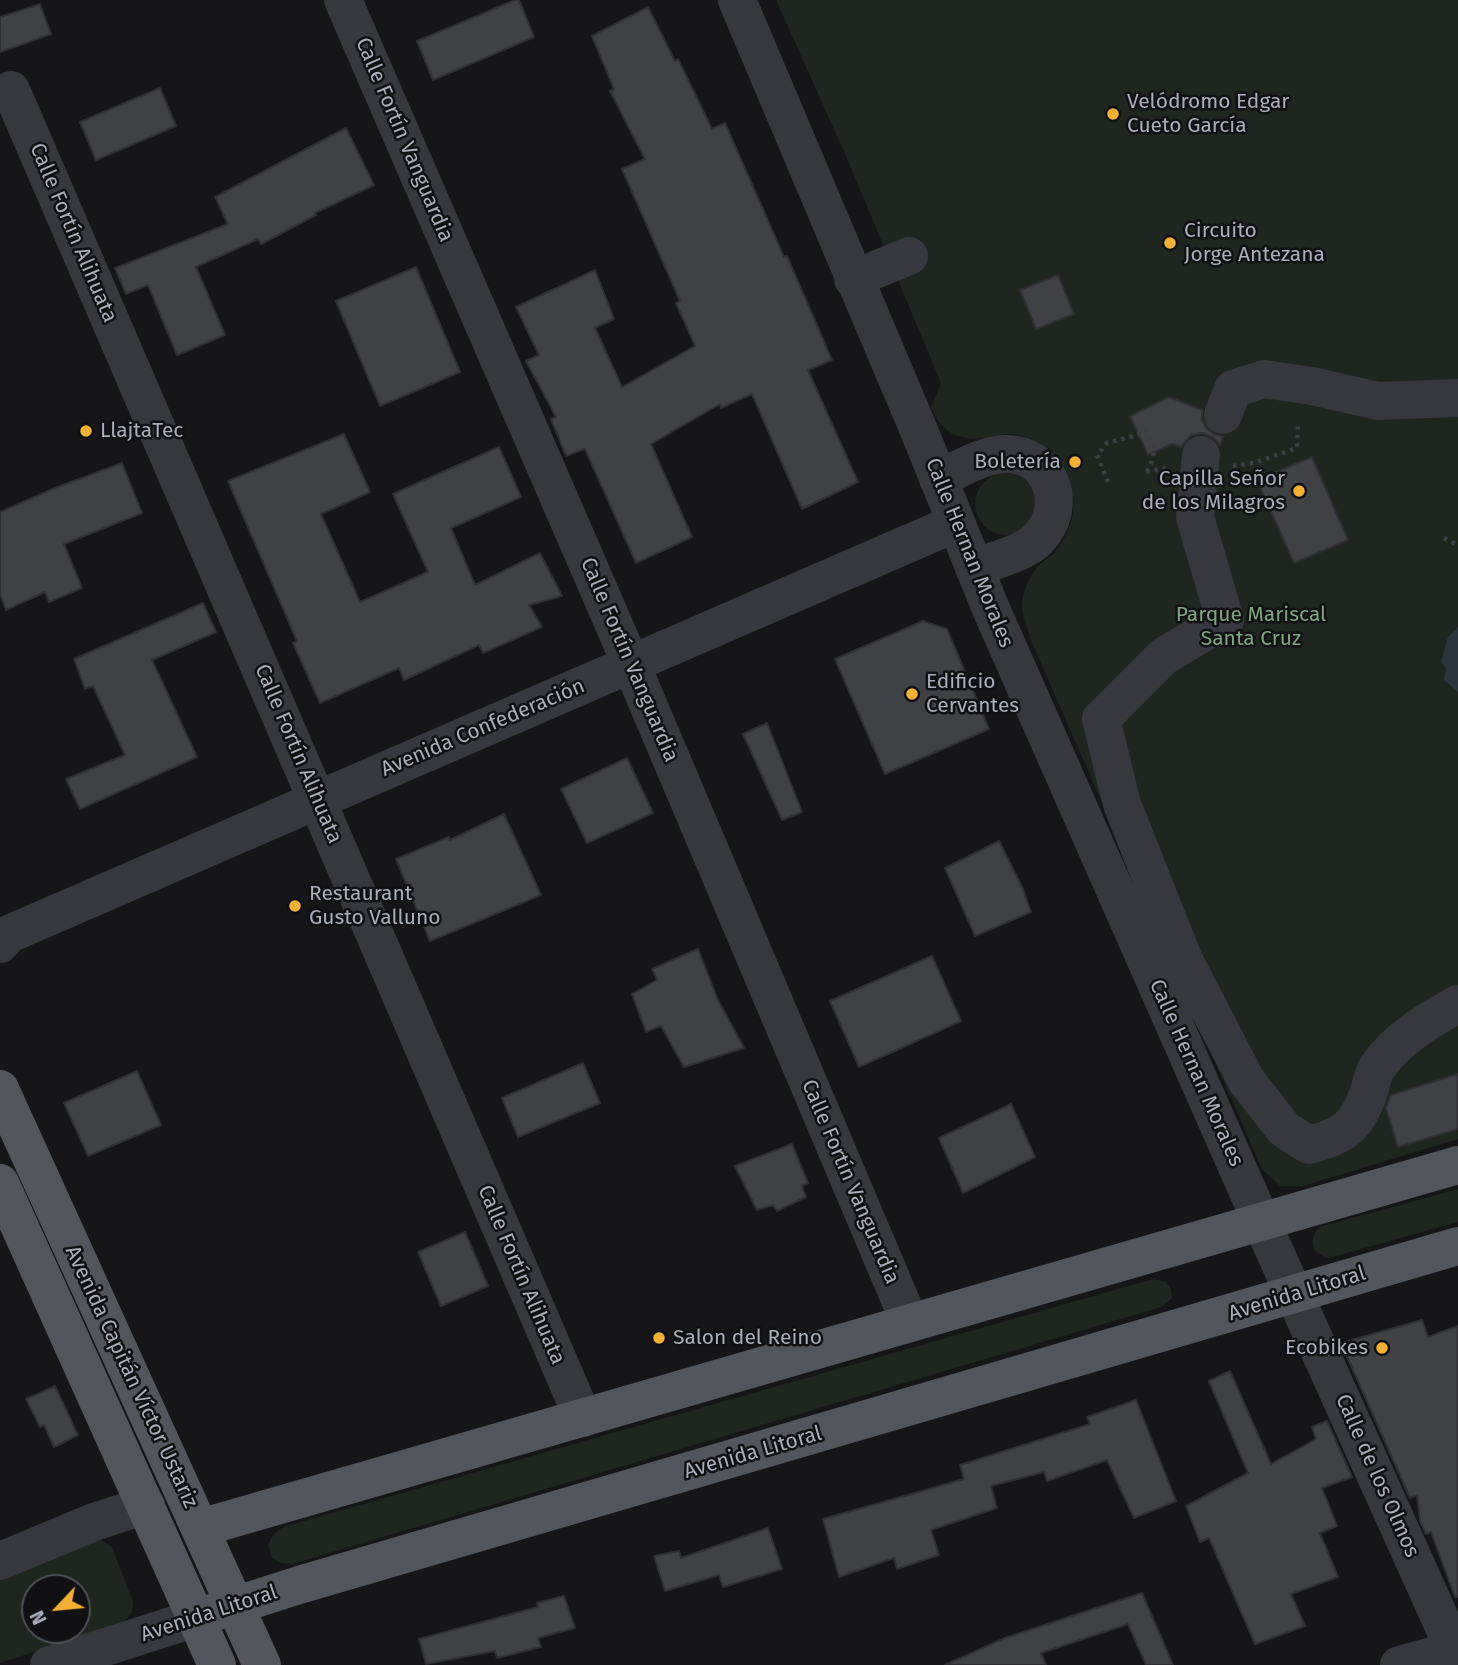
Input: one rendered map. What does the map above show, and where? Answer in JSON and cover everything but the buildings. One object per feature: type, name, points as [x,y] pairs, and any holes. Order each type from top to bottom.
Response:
[{"type":"main road","name":"Avenida Capitán Víctor Ustariz","points":[[0,1089],[262,1665]]},
{"type":"main road","points":[[146,1506],[192,1511],[583,1418],[1458,1166]]},
{"type":"main road","name":"Avenida Capitán Víctor Ustariz","points":[[0,1183],[217,1665]]},
{"type":"main road","name":"Avenida Litoral","points":[[196,1618],[299,1585],[1458,1246]]},
{"type":"street","name":"Calle Fortín Vanguardia","points":[[343,0],[631,664],[910,1323]]},
{"type":"street","name":"Calle Hernan Morales","points":[[737,0],[974,568],[1295,1294]]},
{"type":"street","name":"Calle Fortín Alihuata","points":[[11,90],[583,1418]]},
{"type":"street","points":[[853,279],[909,256]]},
{"type":"street","points":[[1223,415],[1233,389],[1264,379],[1312,386],[1378,401],[1458,398]]},
{"type":"street","points":[[938,479],[987,457],[1004,454],[1021,456],[1036,464],[1049,477],[1055,493],[1054,511],[1048,527],[1037,541],[974,568]]},
{"type":"street","points":[[1201,455],[1195,517],[1225,620],[1164,656],[1101,719],[1122,804],[1184,958],[1246,1080],[1284,1129],[1309,1145],[1339,1136],[1361,1115],[1376,1068],[1402,1040],[1432,1018],[1458,1004]]},
{"type":"street","name":"Avenida Confederación","points":[[3,937],[956,523]]},
{"type":"street","name":"Calle de los Olmos","points":[[1295,1294],[1457,1652]]},
{"type":"street","points":[[0,1561],[94,1522],[146,1506]]},
{"type":"street","name":"Avenida Litoral","points":[[49,1665],[196,1618]]},
{"type":"street","points":[[1399,1665],[1457,1652]]},
{"type":"path","points":[[1145,429],[1153,445],[1154,459],[1146,472]]},
{"type":"path","points":[[1108,482],[1097,455],[1107,443],[1140,434]]},
{"type":"path","points":[[1444,538],[1458,545]]},
{"type":"green space","name":"Parque Mariscal Santa Cruz","points":[[776,0],[1458,0],[1458,1139],[1303,1186],[1280,1186],[1262,1169],[1024,619],[1022,602],[1028,581],[1037,567],[1057,550],[1071,521],[1073,498],[1067,479],[1056,460],[1031,439],[1008,434],[977,439],[960,437],[947,430],[936,417],[931,408],[941,383],[846,156]]},
{"type":"green space","points":[[1000,473],[1012,473],[1028,482],[1035,492],[1035,516],[1028,526],[1012,535],[1000,535],[989,530],[980,521],[975,510],[975,498],[980,487],[989,478]]},
{"type":"green space","points":[[1458,1189],[1458,1222],[1332,1257],[1326,1258],[1314,1250],[1313,1238],[1319,1227]]},
{"type":"green space","points":[[1153,1279],[1166,1282],[1171,1289],[1172,1298],[1161,1307],[292,1564],[281,1563],[272,1558],[268,1545],[273,1535],[283,1527]]},
{"type":"green space","points":[[98,1538],[112,1547],[133,1602],[132,1612],[124,1622],[91,1633],[91,1574],[21,1574],[21,1644],[57,1644],[0,1663],[0,1573]]},
{"type":"shaded area","points":[[1458,627],[1458,692],[1444,680],[1446,668],[1441,662],[1448,637]]},
{"type":"place","name":"Velódromo Edgar Cueto García","points":[[1113,114]]},
{"type":"place","name":"Circuito Jorge Antezana","points":[[1170,243]]},
{"type":"place","name":"LlajtaTec","points":[[86,431]]},
{"type":"place","name":"Boletería","points":[[1075,462]]},
{"type":"place","name":"Capilla Señor de los Milagros","points":[[1299,491]]},
{"type":"place","name":"Edificio Cervantes","points":[[912,694]]},
{"type":"place","name":"Restaurant Gusto Valluno","points":[[295,906]]},
{"type":"place","name":"Salon del Reino","points":[[659,1338]]},
{"type":"place","name":"Ecobikes","points":[[1382,1348]]}]
